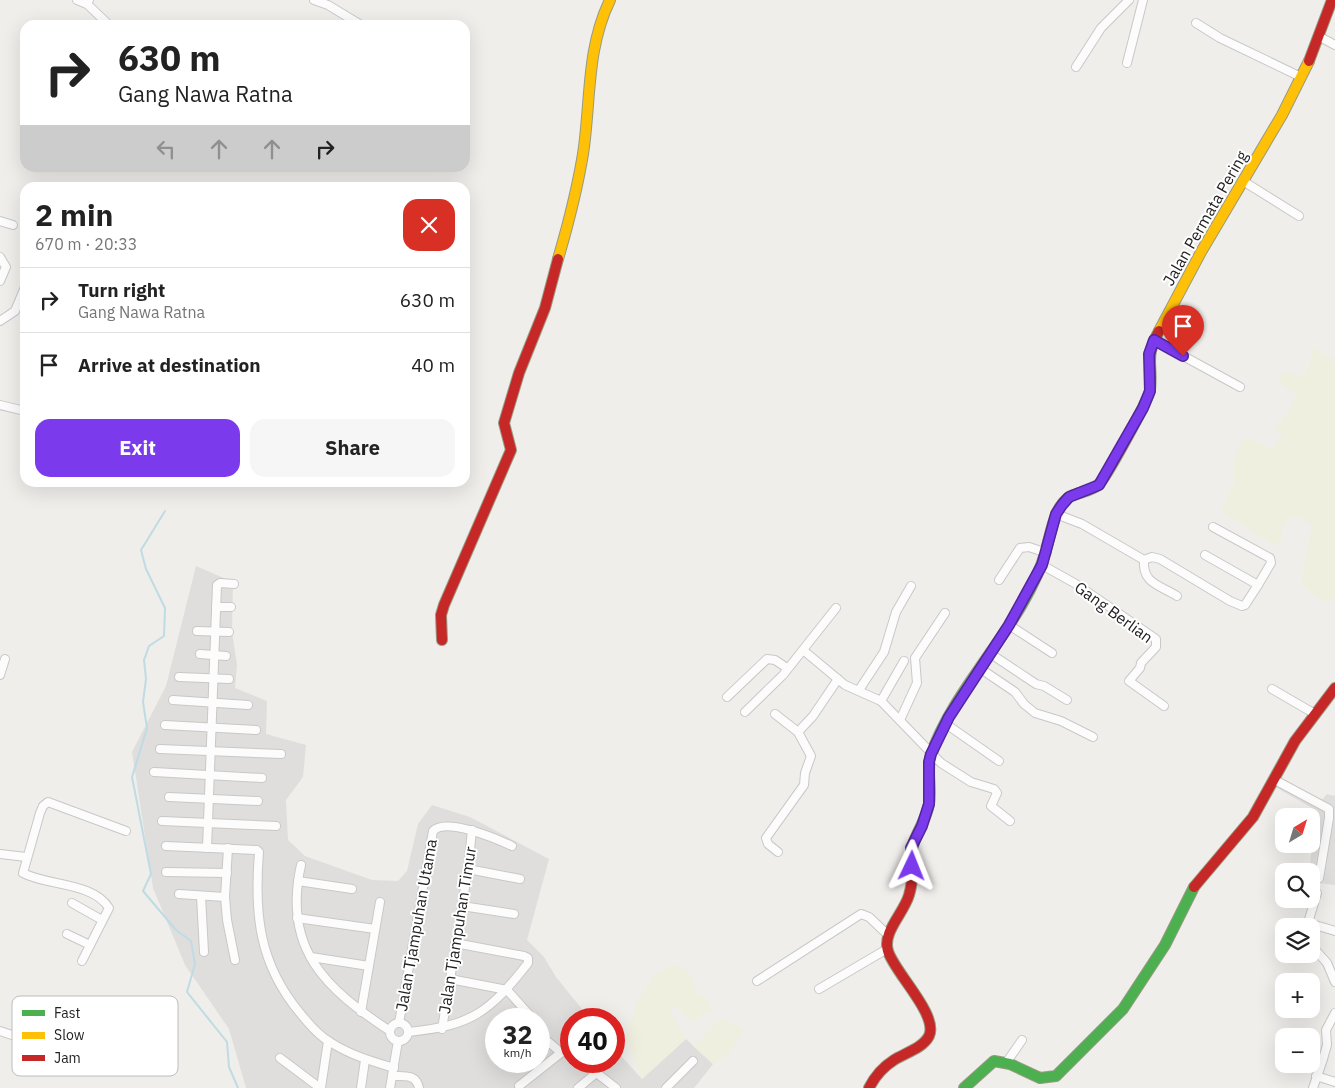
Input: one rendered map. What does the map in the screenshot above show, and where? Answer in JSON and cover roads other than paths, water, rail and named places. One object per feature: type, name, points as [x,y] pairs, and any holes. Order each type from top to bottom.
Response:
[{"type":"street","points":[[77,0],[88,2],[104,20]]},
{"type":"street","points":[[314,0],[328,4],[353,20]]},
{"type":"street","points":[[442,640],[441,619],[444,605],[498,484],[511,450],[504,423],[519,373],[545,308],[575,198],[583,154],[591,59],[603,14],[610,0]]},
{"type":"street","points":[[1076,68],[1102,28],[1129,0]]},
{"type":"street","points":[[1127,63],[1143,0]]},
{"type":"street","name":"Jalan Permata Pering","points":[[887,950],[888,935],[902,913],[912,884],[911,848],[922,826],[929,804],[929,762],[931,754],[946,724],[1009,625],[1042,565],[1047,553],[1056,514],[1069,497],[1099,485],[1143,408],[1150,391],[1149,354],[1154,340],[1301,77],[1320,37],[1332,0]]},
{"type":"street","points":[[1196,23],[1220,38],[1301,77]]},
{"type":"street","points":[[1320,37],[1335,45]]},
{"type":"street","points":[[1243,181],[1300,216]]},
{"type":"street","points":[[0,220],[14,225]]},
{"type":"street","points":[[0,257],[6,267],[0,281]]},
{"type":"street","points":[[0,321],[8,318],[15,311],[20,299]]},
{"type":"street","points":[[1154,340],[1240,387]]},
{"type":"street","points":[[0,405],[20,410]]},
{"type":"street","points":[[1056,514],[1082,524],[1144,560]]},
{"type":"street","points":[[1144,560],[1152,557],[1160,559],[1242,606],[1248,601],[1272,563],[1270,558],[1213,527]]},
{"type":"street","points":[[999,580],[1020,548],[1029,547],[1047,553]]},
{"type":"street","points":[[1205,555],[1258,585]]},
{"type":"street","points":[[1144,560],[1143,570],[1147,578],[1177,596]]},
{"type":"street","name":"Gang Berlian","points":[[1042,565],[1076,584],[1156,639],[1156,647],[1140,663],[1140,668],[1129,681],[1164,706]]},
{"type":"street","points":[[207,848],[218,583],[234,584]]},
{"type":"street","points":[[859,690],[884,652],[896,612],[911,586]]},
{"type":"street","points":[[216,607],[231,607]]},
{"type":"street","points":[[745,712],[769,689],[836,608]]},
{"type":"street","points":[[900,720],[917,683],[916,658],[945,613]]},
{"type":"street","points":[[1009,625],[1052,653]]},
{"type":"street","points":[[198,630],[229,632]]},
{"type":"street","points":[[803,650],[838,679],[881,701],[931,754],[971,782],[994,789],[997,792],[991,806],[1010,821]]},
{"type":"street","points":[[200,654],[226,656]]},
{"type":"street","points":[[991,654],[1036,684],[1044,686],[1066,700]]},
{"type":"street","points":[[0,674],[5,658]]},
{"type":"street","points":[[726,697],[767,659],[775,660],[787,668]]},
{"type":"street","points":[[881,701],[904,661]]},
{"type":"street","points":[[981,669],[1015,692],[1024,704],[1035,713],[1062,721],[1093,738]]},
{"type":"street","points":[[179,677],[230,679]]},
{"type":"street","points":[[798,732],[813,716],[838,679]]},
{"type":"street","points":[[964,1088],[994,1061],[1006,1063],[1040,1079],[1049,1079],[1056,1076],[1123,1008],[1165,945],[1184,904],[1198,880],[1254,817],[1295,741],[1335,688]]},
{"type":"street","points":[[1272,689],[1315,714]]},
{"type":"street","points":[[174,700],[248,705]]},
{"type":"street","points":[[775,714],[798,732],[810,750],[811,759],[805,773],[804,785],[766,838],[768,844],[778,852]]},
{"type":"street","points":[[946,724],[999,761]]},
{"type":"street","points":[[164,725],[256,730]]},
{"type":"street","points":[[160,748],[281,754]]},
{"type":"street","points":[[154,772],[262,778]]},
{"type":"street","points":[[1273,779],[1329,809],[1320,872]]},
{"type":"street","points":[[169,797],[258,801]]},
{"type":"street","points":[[82,961],[109,908],[105,902],[73,886],[41,880],[24,874],[26,857],[43,806],[48,802],[126,831]]},
{"type":"street","points":[[162,821],[276,826]]},
{"type":"street","name":"Jalan Tjampuhan Utama","points":[[399,1023],[432,834],[436,828],[472,830]]},
{"type":"street","points":[[472,830],[489,835],[512,846]]},
{"type":"street","name":"Jalan Tjampuhan Timur","points":[[442,1029],[468,869],[472,830]]},
{"type":"street","points":[[166,846],[257,850],[259,852],[257,907],[266,954],[274,975],[289,1000],[328,1041],[365,1060],[393,1072],[412,1077],[417,1080],[418,1088]]},
{"type":"street","points":[[228,848],[225,897],[227,920],[236,960]]},
{"type":"street","points":[[0,854],[26,857]]},
{"type":"street","points":[[302,865],[298,882],[297,918],[310,957],[318,972],[332,988],[360,1012],[390,1032],[392,1038],[398,1041],[404,1040],[408,1032]]},
{"type":"street","points":[[468,869],[520,880]]},
{"type":"street","points":[[166,872],[227,873]]},
{"type":"street","points":[[298,882],[352,889]]},
{"type":"street","points":[[179,894],[225,897]]},
{"type":"street","points":[[201,896],[204,952]]},
{"type":"street","points":[[360,1012],[380,902]]},
{"type":"street","points":[[72,904],[102,920]]},
{"type":"street","points":[[462,906],[514,914]]},
{"type":"street","points":[[757,981],[861,914],[869,917],[888,935]]},
{"type":"street","points":[[297,918],[375,929]]},
{"type":"street","points":[[1320,927],[1335,931]]},
{"type":"street","points":[[67,934],[90,945]]},
{"type":"street","points":[[408,1032],[442,1029],[474,1018],[490,1007],[507,990],[528,963],[524,956],[455,943]]},
{"type":"street","points":[[819,989],[887,950],[891,960],[929,1018],[931,1032],[928,1038],[920,1045],[880,1068],[872,1086]]},
{"type":"street","points":[[1320,955],[1326,961],[1335,982]]},
{"type":"street","points":[[310,957],[369,966]]},
{"type":"street","points":[[1326,961],[1335,964]]},
{"type":"street","points":[[450,979],[507,990],[523,1008]]},
{"type":"street","points":[[1313,1088],[1327,1045],[1326,1030],[1335,1013]]},
{"type":"street","points":[[390,1032],[393,1025],[399,1023],[405,1026],[408,1032]]},
{"type":"street","points":[[0,1031],[12,1035]]},
{"type":"street","points":[[1006,1063],[1022,1040]]},
{"type":"street","points":[[280,1058],[320,1088],[328,1041]]},
{"type":"street","points":[[390,1088],[398,1041]]},
{"type":"street","points":[[550,1043],[560,1050]]},
{"type":"street","points":[[1327,1045],[1335,1047]]},
{"type":"street","points":[[519,1086],[560,1054]]},
{"type":"street","points":[[361,1088],[365,1060]]},
{"type":"street","points":[[666,1088],[693,1061]]},
{"type":"street","points":[[578,1088],[595,1074],[616,1088]]},
{"type":"street","points":[[1316,1076],[1335,1082]]},
{"type":"waterway","points":[[165,511],[141,550],[146,569],[165,608],[164,636],[149,646],[144,660],[146,679],[143,702],[147,728],[132,777],[151,874],[143,891],[176,930],[191,941],[195,964],[187,992],[227,1042],[229,1067],[238,1088]]}]
